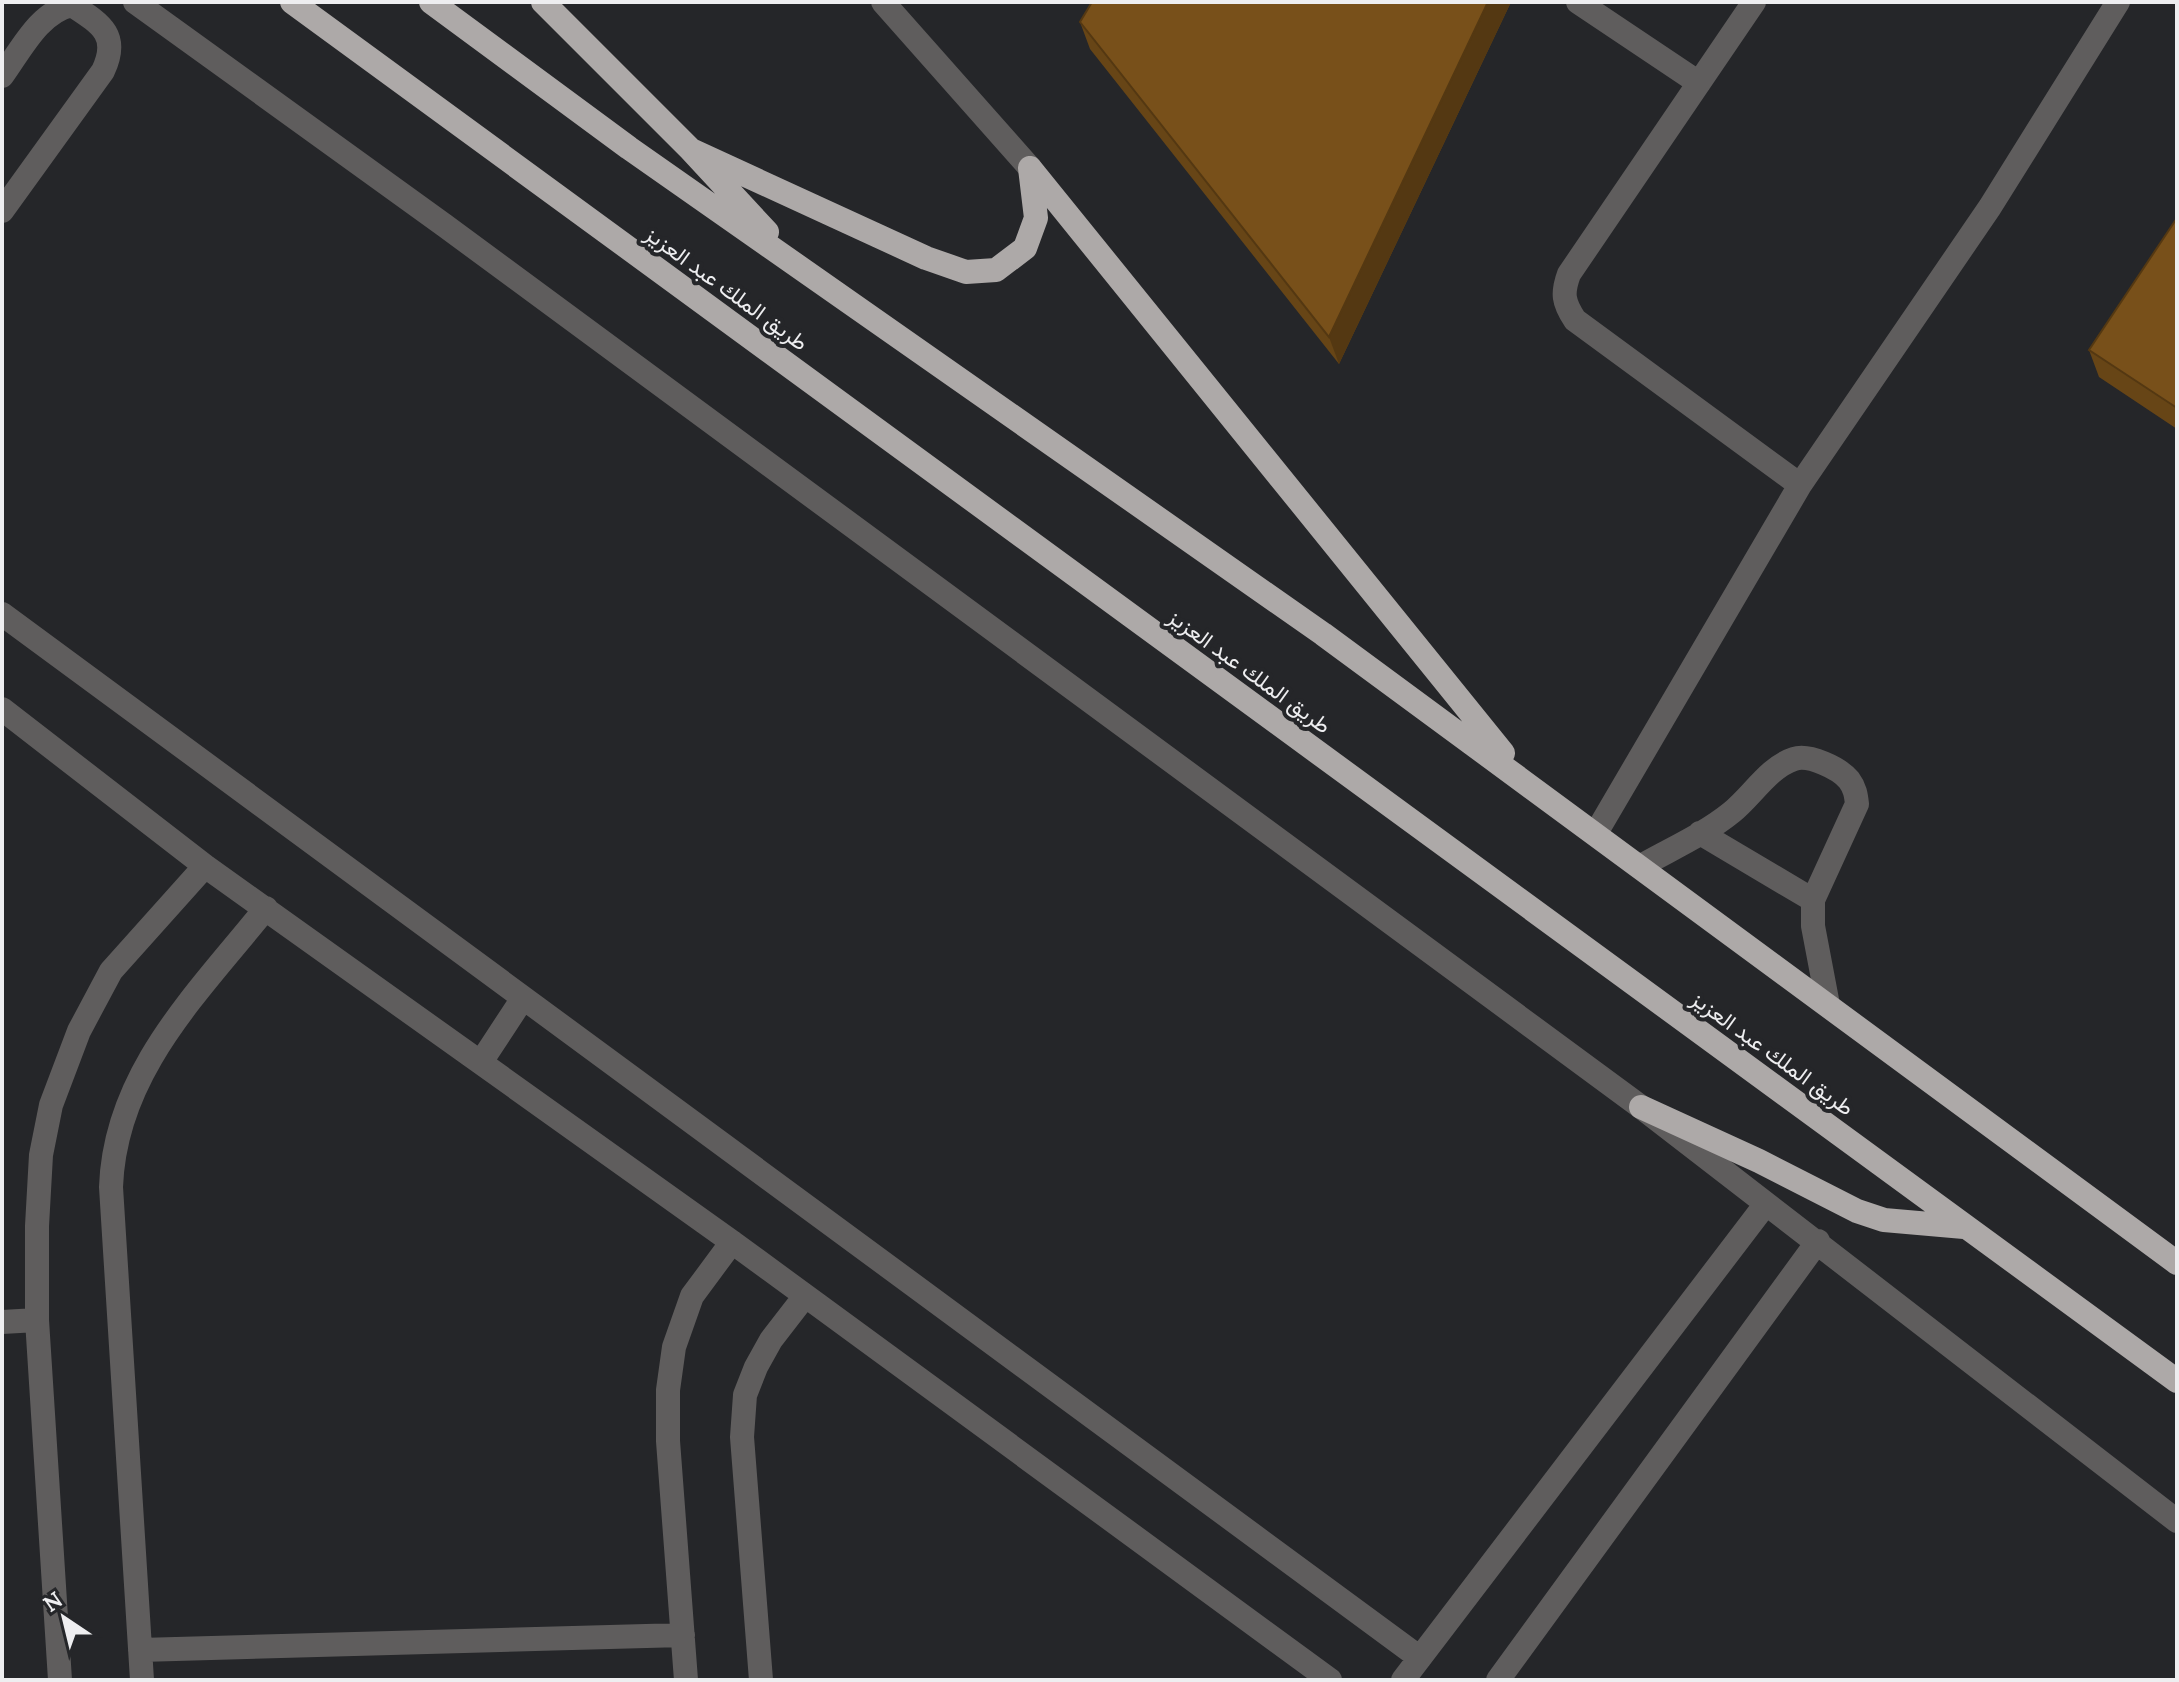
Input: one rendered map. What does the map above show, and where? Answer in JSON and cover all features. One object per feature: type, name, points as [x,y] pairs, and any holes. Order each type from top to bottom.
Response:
[{"type":"highway","name":"طريق الملك عبد العزيز","points":[[292,2],[2177,1381]]},
{"type":"highway","points":[[431,2],[629,148],[1310,624],[2177,1263]]},
{"type":"highway","points":[[543,2],[691,150],[801,269]]},
{"type":"highway","points":[[691,150],[926,258],[966,272],[996,270],[1025,248],[1036,218],[1030,168]]},
{"type":"highway","points":[[1030,168],[1525,780]]},
{"type":"highway","points":[[1641,1107],[1759,1161],[1857,1211],[1884,1220],[1966,1227]]},
{"type":"street","points":[[135,2],[457,235],[1641,1107],[2177,1521]]},
{"type":"street","points":[[883,2],[1030,168]]},
{"type":"street","points":[[1578,2],[1699,83]]},
{"type":"street","points":[[1754,2],[1569,274],[1563,290],[1565,305],[1575,320],[1800,485]]},
{"type":"street","points":[[1596,833],[1800,485],[1990,207],[2118,2]]},
{"type":"street","points":[[2,76],[36,29],[56,9],[72,5],[96,21],[109,37],[110,56],[103,71],[2,211]]},
{"type":"street","points":[[2,614],[1420,1658]]},
{"type":"street","points":[[2,709],[205,866],[732,1242],[1330,1680]]},
{"type":"street","points":[[1641,866],[1732,812],[1780,766],[1793,759],[1809,757],[1847,777],[1855,790],[1857,804],[1813,900],[1813,926],[1828,1005]]},
{"type":"street","points":[[1700,833],[1813,900]]},
{"type":"street","points":[[60,1680],[37,1320],[41,1155],[51,1105],[79,1031],[111,971],[205,866]]},
{"type":"street","points":[[142,1680],[112,1202],[112,1154],[141,1072],[158,1044],[266,908]]},
{"type":"street","points":[[481,1062],[523,998]]},
{"type":"street","points":[[1403,1680],[1765,1205]]},
{"type":"street","points":[[1498,1680],[1818,1241]]},
{"type":"street","points":[[686,1680],[668,1441],[668,1390],[674,1347],[692,1296],[732,1242]]},
{"type":"street","points":[[761,1680],[742,1437],[745,1395],[771,1340],[805,1296]]},
{"type":"street","points":[[2,1322],[37,1320]]},
{"type":"street","points":[[140,1650],[683,1635]]},
{"type":"building","points":[[1092,2],[1488,2],[1329,337],[1080,22]]},
{"type":"building","points":[[2177,218],[2177,408],[2089,350]]}]
